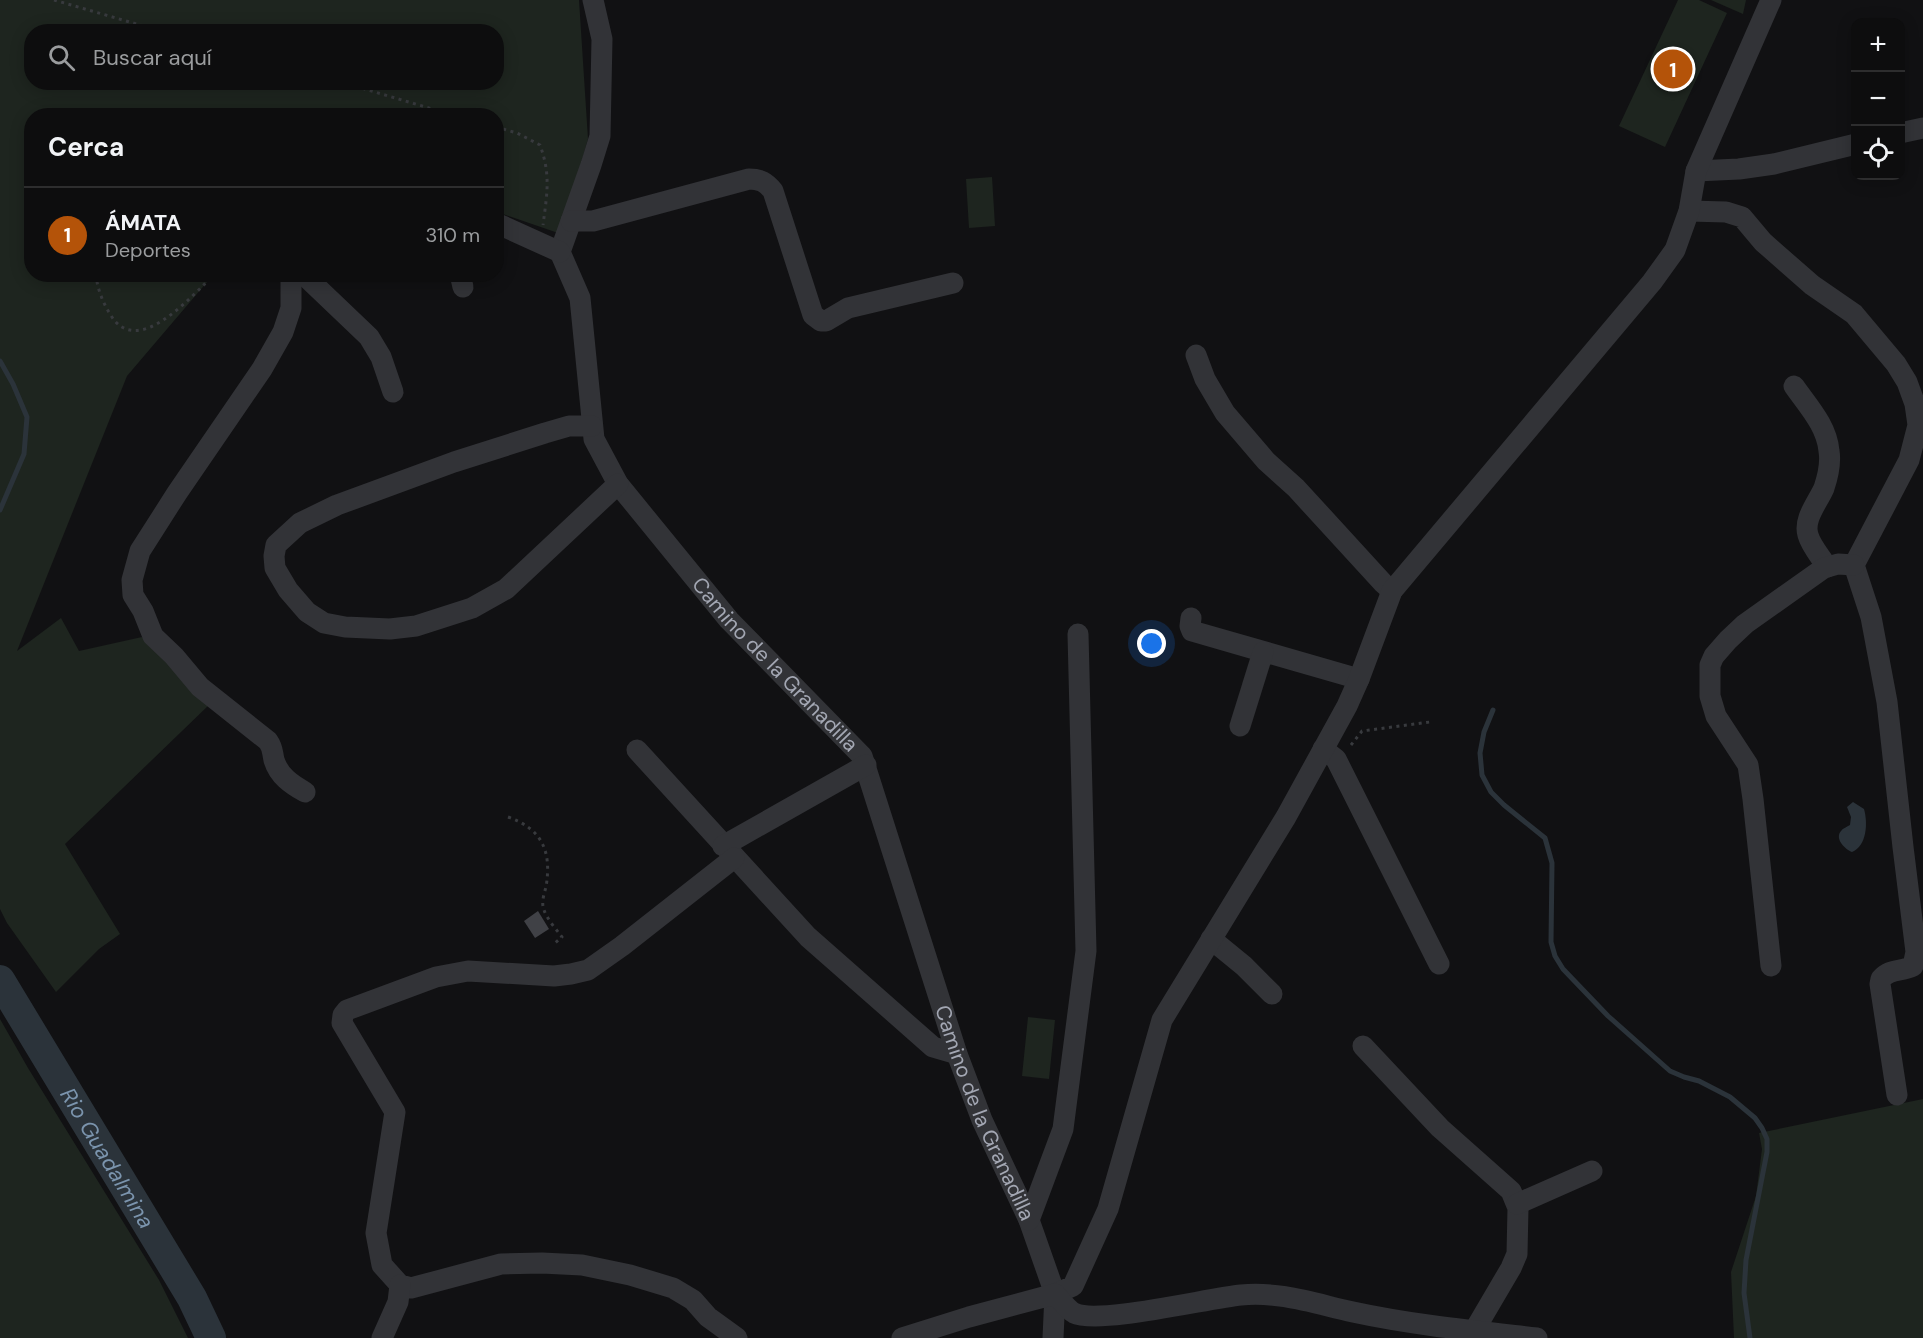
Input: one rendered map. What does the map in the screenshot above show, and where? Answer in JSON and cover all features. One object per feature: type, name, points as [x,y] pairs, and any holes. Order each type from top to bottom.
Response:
[{"type":"street","points":[[504,227],[552,249],[571,221],[600,136],[602,39],[593,0]]},
{"type":"street","points":[[902,1338],[1055,1294],[1073,1286],[1108,1209],[1162,1020],[1286,817],[1323,749],[1359,680],[1392,591],[1652,282],[1675,250],[1689,211],[1696,171],[1771,0]]},
{"type":"street","points":[[1905,132],[1923,128]]},
{"type":"street","points":[[1696,171],[1739,169],[1774,164],[1851,145]]},
{"type":"street","points":[[571,221],[593,221],[756,179],[768,185],[773,191],[813,315],[817,319],[831,320],[848,308],[952,283]]},
{"type":"street","points":[[1689,211],[1726,212],[1742,217],[1763,242],[1812,285],[1854,314],[1896,364],[1907,382],[1915,404],[1920,431],[1910,460],[1854,565],[1871,617],[1887,702],[1916,952],[1913,966],[1890,971],[1881,979],[1880,984],[1897,1095]]},
{"type":"street","name":"Camino de la Granadilla","points":[[552,249],[580,298],[594,439],[618,484],[729,620],[862,756],[867,765],[957,1054],[982,1120],[1029,1220],[1055,1294],[1053,1338]]},
{"type":"street","points":[[291,282],[291,308],[283,332],[262,369],[140,551],[132,580],[133,595],[153,636],[174,656],[200,687],[268,741],[274,749],[274,759],[280,773],[291,784],[305,792]]},
{"type":"street","points":[[311,282],[369,337],[381,357],[393,392]]},
{"type":"street","points":[[1197,355],[1205,379],[1225,413],[1266,461],[1296,488],[1392,591]]},
{"type":"street","points":[[1794,386],[1826,434],[1830,467],[1824,487],[1807,522],[1807,531],[1808,539],[1827,567]]},
{"type":"street","points":[[592,426],[569,426],[545,433],[454,462],[337,505],[300,523],[276,545],[275,568],[288,590],[307,612],[324,623],[345,627],[390,629],[416,626],[472,608],[506,589],[618,484]]},
{"type":"street","points":[[1771,966],[1748,765],[1716,716],[1710,696],[1710,665],[1714,656],[1745,624],[1827,567],[1838,564],[1854,565]]},
{"type":"street","points":[[1191,618],[1192,631],[1359,680]]},
{"type":"street","points":[[1029,1220],[1063,1129],[1086,951],[1078,634]]},
{"type":"street","points":[[1240,726],[1263,652]]},
{"type":"street","points":[[1323,749],[1336,759],[1439,964]]},
{"type":"street","points":[[637,750],[808,937],[933,1047],[957,1054]]},
{"type":"street","points":[[737,1338],[708,1317],[693,1300],[674,1288],[630,1275],[582,1265],[501,1264],[411,1288],[400,1285],[382,1265],[376,1233],[395,1112],[342,1023],[343,1016],[347,1010],[436,977],[468,971],[554,976],[588,970],[622,946],[729,852],[867,765]]},
{"type":"street","points":[[1211,939],[1244,966],[1272,994]]},
{"type":"street","points":[[1363,1046],[1440,1128],[1511,1191],[1517,1204],[1517,1254],[1474,1331]]},
{"type":"street","points":[[1517,1204],[1592,1171]]},
{"type":"street","points":[[382,1338],[398,1302],[400,1285]]},
{"type":"street","points":[[1055,1294],[1074,1313],[1093,1316],[1125,1314],[1242,1295],[1269,1294],[1444,1328],[1537,1338]]},
{"type":"path","points":[[54,0],[136,24]]},
{"type":"path","points":[[368,90],[429,108]]},
{"type":"path","points":[[504,129],[540,145],[547,164],[548,181],[543,230],[552,249]]},
{"type":"path","points":[[96,282],[112,318],[130,330],[141,331],[161,323],[206,282]]},
{"type":"path","points":[[1352,745],[1362,731],[1430,722]]},
{"type":"path","points":[[508,818],[531,828],[538,835],[547,857],[548,873],[543,909],[562,937],[555,943]]},
{"type":"shaded area","points":[[0,0],[579,0],[588,139],[561,234],[504,214],[504,108],[24,108],[24,282],[207,282],[127,376],[17,651],[61,618],[79,651],[142,637],[210,704],[65,844],[120,934],[99,949],[56,992],[7,923],[0,909]]},
{"type":"shaded area","points":[[1678,0],[1699,0],[1727,13],[1665,147],[1619,126]]},
{"type":"shaded area","points":[[1711,0],[1746,0],[1743,14]]},
{"type":"shaded area","points":[[992,177],[995,226],[969,228],[966,179]]},
{"type":"shaded area","points":[[1853,802],[1864,809],[1866,827],[1861,845],[1852,852],[1844,847],[1839,834],[1850,825],[1851,817],[1847,807]]},
{"type":"shaded area","points":[[1028,1017],[1055,1020],[1049,1079],[1022,1076]]},
{"type":"shaded area","points":[[0,1019],[159,1280],[188,1338],[0,1338]]},
{"type":"shaded area","points":[[1923,1099],[1923,1338],[1734,1338],[1731,1272],[1756,1196],[1762,1149],[1759,1133]]},
{"type":"building","points":[[538,911],[549,929],[535,938],[524,921]]},
{"type":"waterway","points":[[0,361],[27,417],[24,454],[0,510]]},
{"type":"waterway","points":[[1493,710],[1484,732],[1480,753],[1482,775],[1491,792],[1545,838],[1552,863],[1551,942],[1555,956],[1563,969],[1608,1016],[1670,1071],[1699,1081],[1730,1097],[1755,1118],[1767,1139],[1767,1152],[1746,1260],[1744,1293],[1750,1338]]},
{"type":"waterway","name":"Rio Guadalmina","points":[[0,980],[192,1298],[211,1338]]},
{"type":"place","name":"ÁMATA","points":[[1673,69]]}]
